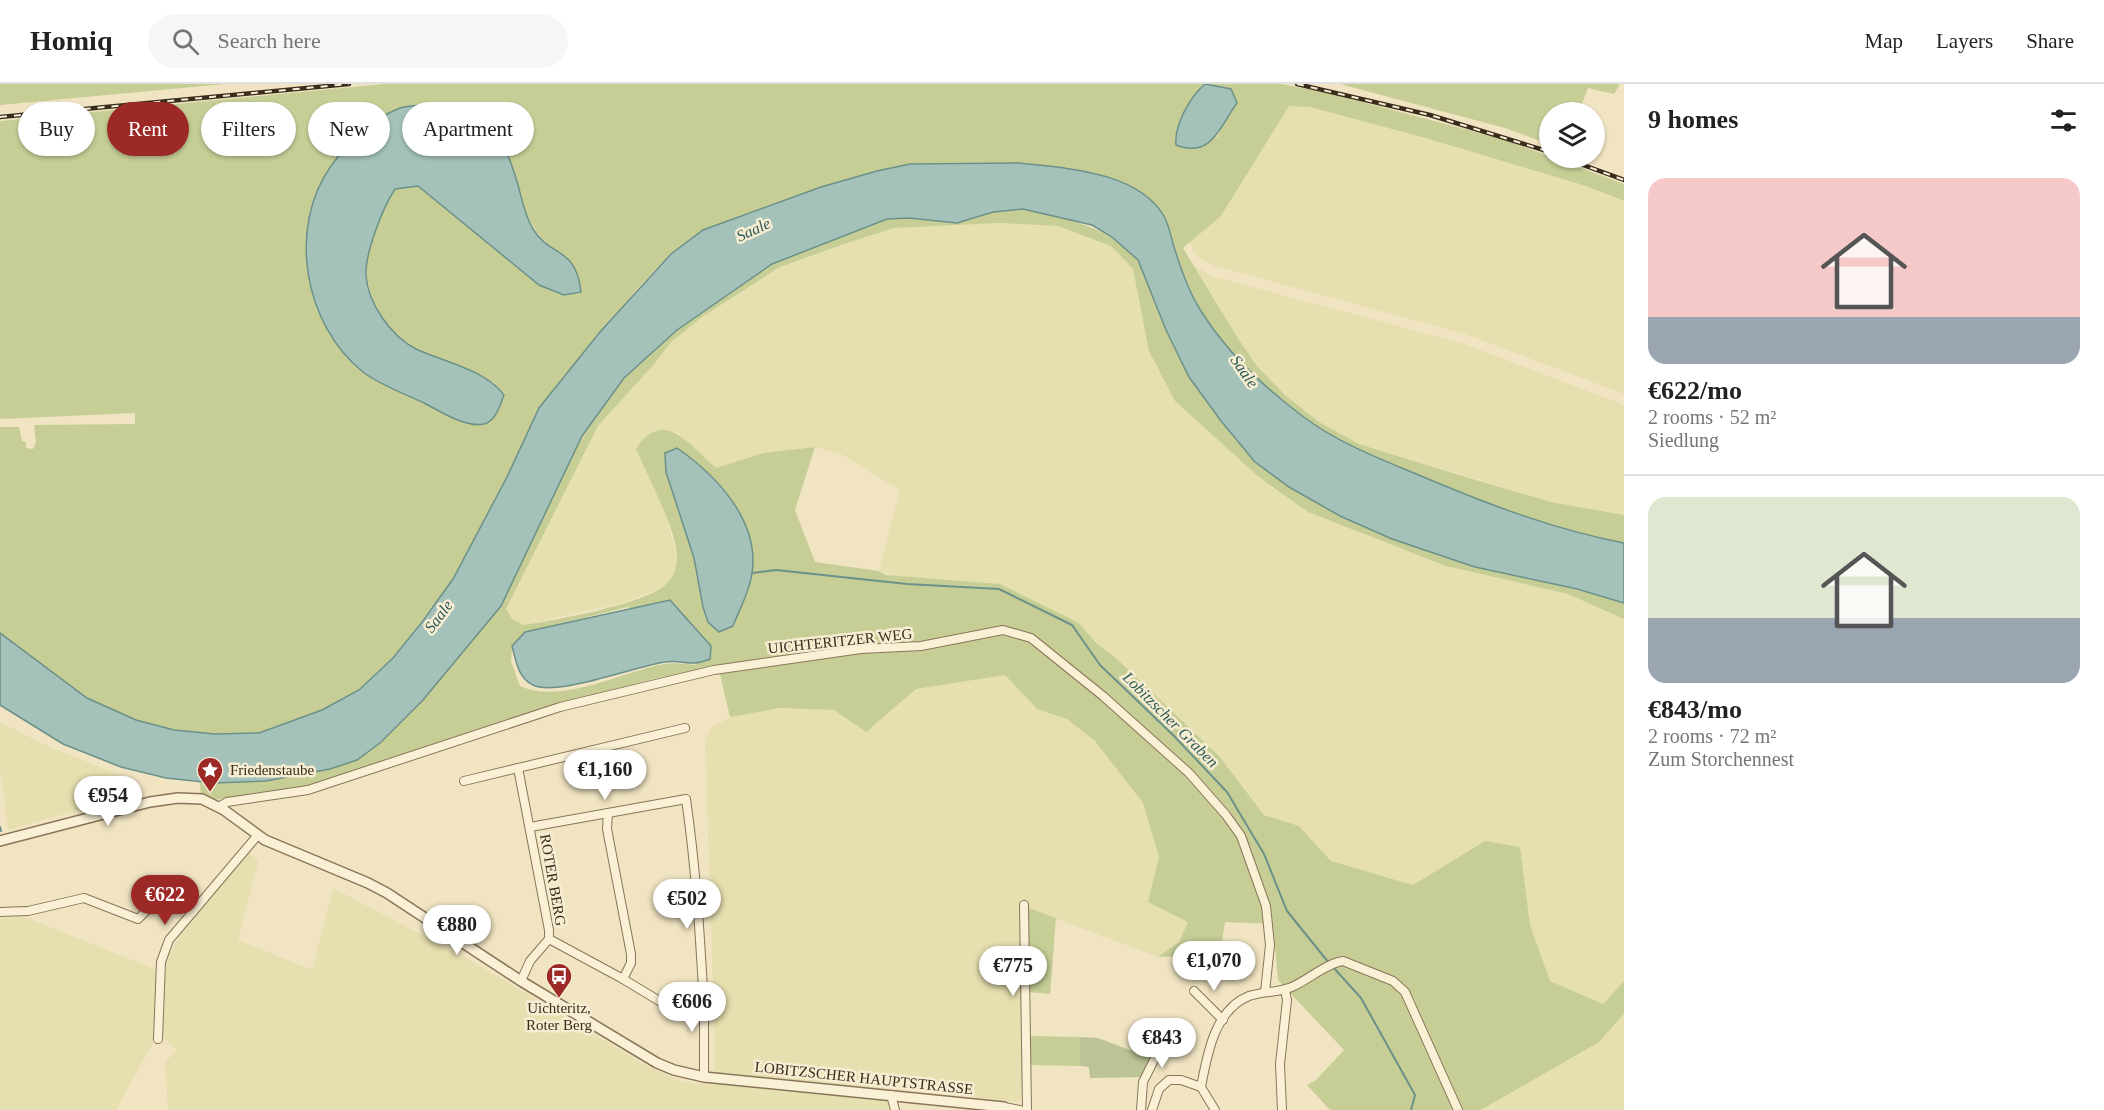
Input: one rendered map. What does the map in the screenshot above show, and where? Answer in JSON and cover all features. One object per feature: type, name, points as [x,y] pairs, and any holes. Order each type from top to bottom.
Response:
[{"type":"street","name":"UICHTERITZER WEG","points":[[219,807],[226,802],[308,790],[560,707],[714,670],[861,649],[921,646],[1003,630],[1031,638],[1087,682],[1189,773],[1226,815],[1241,836],[1266,906],[1270,945],[1265,992]]},
{"type":"street","points":[[464,781],[685,728]]},
{"type":"street","name":"ROTER BERG","points":[[518,768],[549,939]]},
{"type":"street","name":"LOBITZSCHER HAUPTSTRASSE","points":[[0,841],[164,799],[191,798],[219,807],[257,836],[368,883],[521,981],[674,1071],[704,1077],[1020,1110]]},
{"type":"street","name":"ROTER BERG","points":[[530,827],[686,799],[692,822],[698,885],[704,1006],[660,1002],[549,939]]},
{"type":"street","points":[[608,813],[607,829],[631,954],[631,963],[623,979]]},
{"type":"street","points":[[158,1039],[161,962],[170,940],[257,836]]},
{"type":"street","points":[[0,912],[28,911],[84,898],[138,919],[160,897],[170,893],[194,912]]},
{"type":"street","points":[[1024,905],[1027,1110]]},
{"type":"street","name":"ROTER BERG","points":[[521,981],[530,961],[549,939]]},
{"type":"street","points":[[1201,1087],[1208,1047],[1223,1020],[1240,1001],[1265,992],[1285,990],[1343,961],[1394,981],[1405,993],[1458,1110]]},
{"type":"street","points":[[1282,1110],[1280,1064],[1287,1000],[1285,990]]},
{"type":"street","points":[[1194,991],[1223,1020]]},
{"type":"street","points":[[704,1006],[704,1077]]},
{"type":"street","points":[[1141,1110],[1141,1086],[1167,1034]]},
{"type":"street","points":[[1152,1110],[1159,1089],[1169,1080],[1181,1080],[1201,1087],[1215,1110]]},
{"type":"street","points":[[891,1095],[895,1110]]},
{"type":"shaded area","points":[[1289,106],[1310,107],[1429,139],[1586,186],[1624,201],[1624,394],[1465,334],[1215,266],[1202,260],[1193,252],[1190,242],[1221,216]]},
{"type":"shaded area","points":[[1000,223],[1058,226],[1111,246],[1133,269],[1141,308],[1175,401],[1260,478],[1308,512],[1446,566],[1568,594],[1624,619],[1624,981],[1603,1004],[1550,981],[1530,925],[1520,847],[1485,841],[1413,885],[1331,861],[1299,826],[1264,815],[1219,756],[1115,657],[1096,643],[1079,623],[879,571],[900,490],[841,454],[815,447],[763,453],[715,469],[678,433],[654,430],[669,528],[677,555],[676,572],[664,587],[623,603],[523,625],[512,619],[506,610],[598,426],[671,342],[702,317],[780,267],[894,228]]},
{"type":"shaded area","points":[[1194,266],[1211,276],[1462,343],[1624,405],[1624,515],[1551,502],[1359,444],[1319,422],[1285,395],[1257,366]]},
{"type":"shaded area","points":[[1005,675],[1037,709],[1067,719],[1095,741],[1143,803],[1159,857],[1148,902],[1188,922],[1179,942],[1158,957],[1020,905],[1023,1094],[1019,1102],[885,1087],[891,1110],[168,1110],[165,1062],[177,1050],[163,1037],[165,963],[182,931],[249,852],[258,862],[238,940],[312,970],[333,888],[475,963],[649,1067],[684,1082],[713,1085],[715,1051],[705,740],[711,728],[730,717],[780,708],[835,710],[866,732],[916,689]]},
{"type":"shaded area","points":[[0,722],[43,744],[127,778],[127,796],[8,830],[0,768]]},
{"type":"shaded area","points":[[25,917],[157,970],[153,1042],[116,1110],[0,1110],[0,918]]},
{"type":"shaded area","points":[[1624,1014],[1624,1110],[1481,1110],[1599,1042]]},
{"type":"green space","points":[[0,84],[225,84],[18,102],[0,105]]},
{"type":"green space","points":[[384,84],[1205,84],[1200,89],[1217,138],[1223,122],[1236,103],[1231,89],[1206,84],[1282,84],[1336,95],[1502,139],[1539,153],[1539,168],[1581,168],[1624,184],[1624,201],[1586,186],[1429,139],[1310,107],[1289,106],[1221,216],[1183,248],[1257,366],[1285,395],[1319,422],[1359,444],[1456,474],[1551,502],[1624,515],[1624,543],[1568,530],[1487,503],[1358,450],[1313,424],[1276,395],[1240,361],[1210,326],[1185,276],[1166,219],[1071,169],[1018,163],[910,164],[821,187],[703,230],[670,254],[638,288],[539,407],[507,477],[453,579],[393,658],[359,690],[322,710],[259,733],[215,734],[174,730],[136,720],[87,698],[0,633],[0,427],[19,427],[22,441],[26,442],[26,448],[33,449],[36,442],[34,425],[135,424],[135,413],[0,419],[0,121],[18,119],[18,156],[95,156],[95,112],[107,111],[107,156],[189,156],[189,103]],"holes":[[[308,102],[390,102],[390,115],[402,110],[402,102],[534,102],[534,156],[508,156],[516,185],[531,222],[546,242],[539,285],[418,186],[395,189],[375,231],[368,256],[369,287],[377,308],[389,326],[414,347],[495,383],[468,423],[364,373],[351,156],[308,156]]]},
{"type":"green space","points":[[1340,84],[1620,84],[1614,94],[1588,88],[1583,102],[1539,102],[1539,140],[1505,128]]},
{"type":"green space","points":[[1023,209],[1080,223],[1119,242],[1131,252],[1148,279],[1162,321],[1177,353],[1202,395],[1217,416],[1250,453],[1297,492],[1362,526],[1398,541],[1472,564],[1624,603],[1624,619],[1568,594],[1446,566],[1308,512],[1260,478],[1175,401],[1149,351],[1133,269],[1111,246],[1058,226],[1000,223],[894,228],[780,267],[702,317],[671,342],[598,426],[506,609],[512,619],[523,625],[597,611],[638,599],[654,592],[671,579],[676,565],[676,546],[661,503],[636,449],[646,437],[656,431],[667,430],[677,434],[716,468],[763,453],[815,447],[795,510],[815,562],[879,571],[886,575],[1000,584],[1079,623],[1096,643],[1115,657],[1219,756],[1264,815],[1299,826],[1331,861],[1413,885],[1485,841],[1520,847],[1530,925],[1550,981],[1603,1004],[1624,981],[1624,1014],[1599,1042],[1481,1110],[1330,1110],[1307,1085],[1316,1080],[1344,1050],[1278,980],[1273,924],[1225,922],[1220,955],[1158,957],[1179,942],[1188,922],[1148,902],[1159,857],[1143,803],[1095,741],[1067,719],[1037,709],[1005,675],[916,689],[866,732],[834,710],[780,708],[730,717],[718,666],[653,679],[559,704],[307,787],[213,800],[201,796],[200,783],[266,781],[380,743],[423,700],[593,420],[624,378],[677,330],[772,264],[887,219],[909,218],[957,223],[993,212]],"holes":[[[677,448],[707,472],[720,486],[732,501],[749,535],[752,554],[751,580],[734,626],[708,622],[694,558],[666,472]],[[628,607],[697,665],[664,664],[592,685],[554,692],[537,691],[520,686],[511,661],[512,646],[526,632]]]},
{"type":"green space","points":[[1026,907],[1056,918],[1050,994],[1029,992]]},
{"type":"green space","points":[[1030,1036],[1080,1037],[1080,1066],[1030,1065]]},
{"type":"green space","points":[[1080,1037],[1098,1038],[1151,1058],[1144,1077],[1090,1078],[1089,1067],[1080,1066]]},
{"type":"water","points":[[1205,84],[1231,89],[1237,103],[1220,130],[1207,144],[1198,148],[1176,145],[1180,120],[1194,96]]},
{"type":"water","points":[[402,108],[402,156],[508,156],[530,224],[547,245],[568,259],[578,277],[581,292],[564,295],[539,285],[418,186],[395,189],[380,218],[368,255],[366,275],[371,297],[382,318],[407,343],[416,349],[464,367],[496,386],[504,395],[495,416],[484,424],[469,424],[453,418],[363,372],[343,352],[327,329],[315,303],[308,275],[306,246],[309,218],[317,191],[339,156],[390,156],[390,113]]},
{"type":"water","name":"Saale","points":[[1018,163],[1078,170],[1120,181],[1138,190],[1153,202],[1165,218],[1190,290],[1211,326],[1234,354],[1273,393],[1301,415],[1341,441],[1440,484],[1543,522],[1624,543],[1624,603],[1577,589],[1475,567],[1392,539],[1340,516],[1289,487],[1255,462],[1189,377],[1166,330],[1138,260],[1112,237],[1092,225],[1023,209],[993,212],[957,223],[909,218],[887,219],[772,264],[677,330],[624,378],[582,436],[501,606],[423,700],[380,743],[357,760],[330,769],[266,781],[213,783],[166,778],[121,767],[63,744],[0,705],[0,633],[87,698],[136,720],[174,730],[215,734],[259,733],[322,710],[359,690],[393,658],[422,622],[453,579],[507,477],[539,408],[600,332],[671,254],[703,230],[821,187],[877,171],[910,164]]},
{"type":"water","points":[[677,448],[720,486],[732,501],[749,535],[753,554],[749,587],[733,626],[719,632],[708,622],[703,607],[694,558],[666,472],[665,453]]},
{"type":"water","points":[[670,600],[711,646],[710,659],[697,663],[665,662],[578,684],[544,688],[528,682],[518,668],[512,646],[525,632]]},
{"type":"waterway","name":"Lobitzscher Graben","points":[[752,573],[776,570],[907,584],[999,589],[1072,625],[1100,665],[1173,735],[1227,792],[1264,854],[1287,911],[1329,963]]},
{"type":"waterway","points":[[0,827],[1,831]]},
{"type":"waterway","name":"Lobitzscher Graben","points":[[1333,967],[1361,998],[1415,1095],[1411,1110]]},
{"type":"railway","points":[[0,117],[349,84]]},
{"type":"railway","points":[[1297,84],[1430,115],[1539,149]]},
{"type":"railway","points":[[1591,168],[1624,180]]},
{"type":"place","name":"Friedenstaube","points":[[210,793]]},
{"type":"place","name":"Uichteritz, Roter Berg","points":[[559,999]]}]
